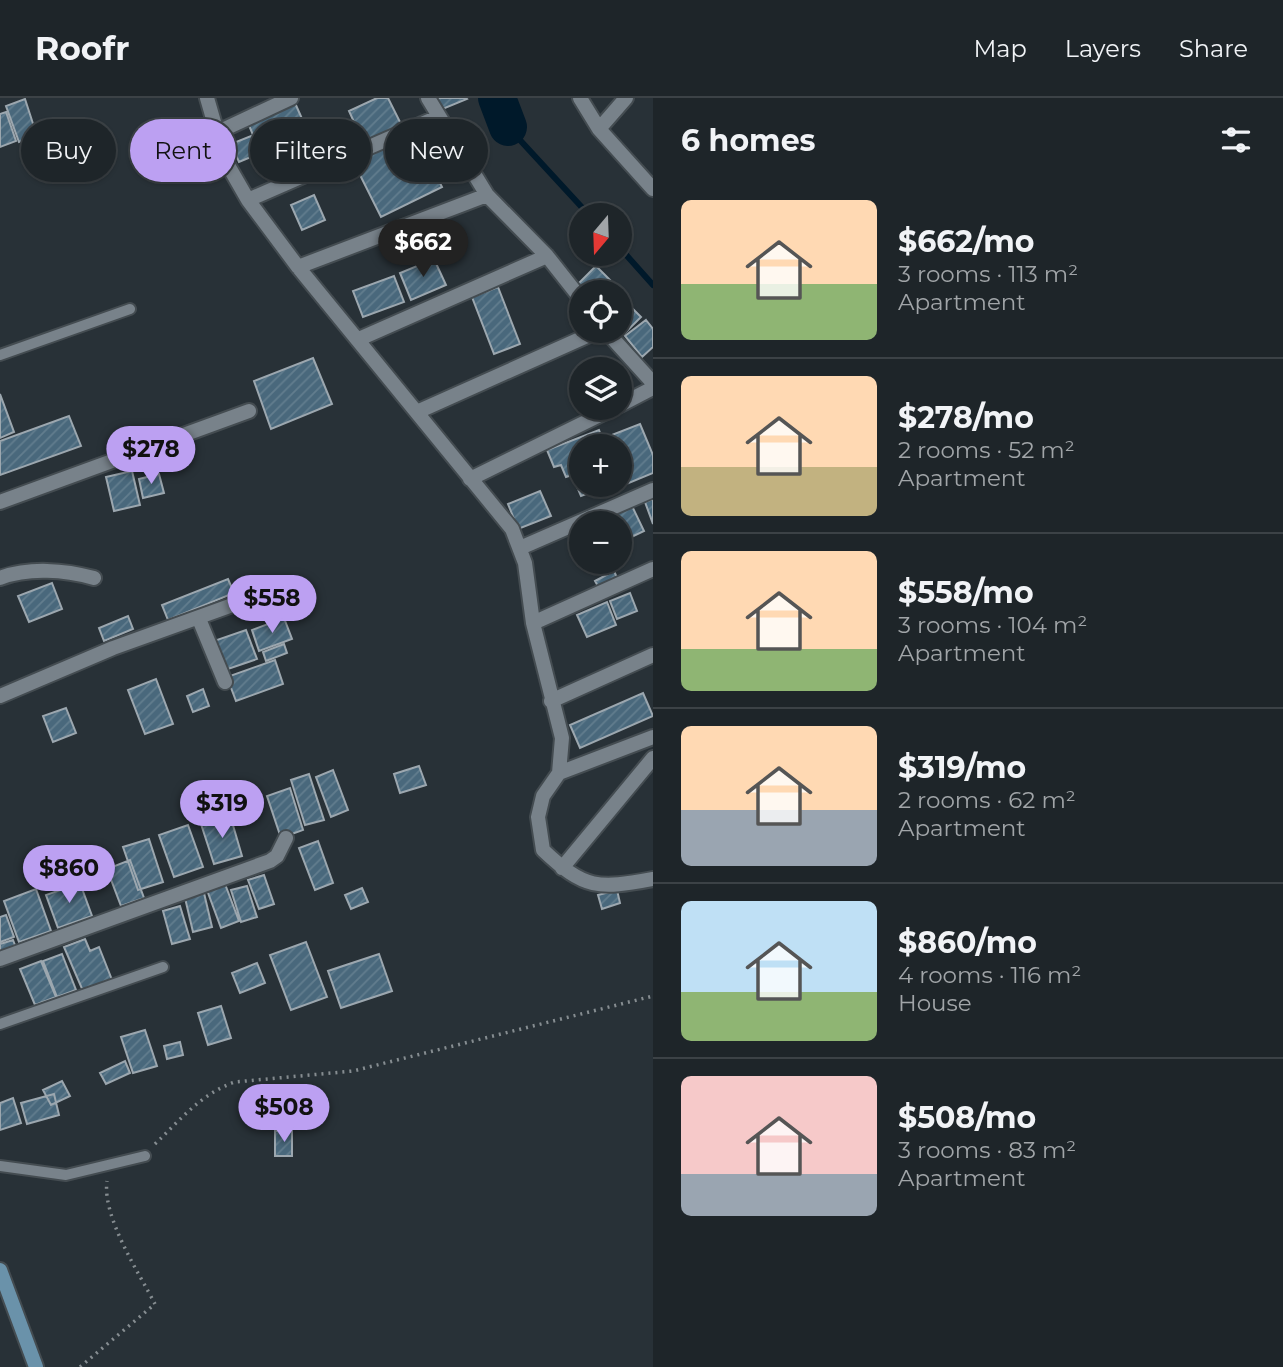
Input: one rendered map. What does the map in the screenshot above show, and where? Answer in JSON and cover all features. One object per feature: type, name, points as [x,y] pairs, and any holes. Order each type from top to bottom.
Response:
[{"type":"main road","points":[[0,1270],[36,1367]]},
{"type":"street","points":[[208,98],[214,119]]},
{"type":"street","points":[[236,124],[291,98]]},
{"type":"street","points":[[428,98],[487,195],[548,256],[569,283]]},
{"type":"street","points":[[580,98],[599,129],[653,189]]},
{"type":"street","points":[[599,129],[626,98]]},
{"type":"street","points":[[248,200],[438,117]]},
{"type":"street","points":[[236,179],[248,200],[298,267],[512,529],[520,548],[533,623],[562,738],[559,773],[543,796],[539,836],[543,850],[562,868],[602,887],[653,879]]},
{"type":"street","points":[[298,267],[487,195]]},
{"type":"street","points":[[359,339],[548,256]]},
{"type":"street","points":[[417,412],[571,343]]},
{"type":"street","points":[[616,343],[653,386],[632,398]]},
{"type":"street","points":[[0,502],[249,411]]},
{"type":"street","points":[[470,479],[590,420]]},
{"type":"street","points":[[520,548],[653,490]]},
{"type":"street","points":[[533,623],[653,569]]},
{"type":"street","points":[[0,578],[42,572],[74,572],[94,578]]},
{"type":"street","points":[[0,696],[113,648],[263,594]]},
{"type":"street","points":[[199,619],[225,682]]},
{"type":"street","points":[[551,701],[653,655]]},
{"type":"street","points":[[559,773],[653,737]]},
{"type":"street","points":[[562,868],[653,758]]},
{"type":"street","points":[[0,959],[270,861],[277,856],[286,838]]},
{"type":"lane","points":[[0,355],[130,309]]},
{"type":"lane","points":[[0,1024],[163,967]]},
{"type":"lane","points":[[0,1166],[66,1175],[145,1156]]},
{"type":"path","points":[[145,1156],[201,1100],[217,1088],[235,1082],[353,1071],[653,996]]},
{"type":"path","points":[[80,1367],[155,1304],[110,1208],[106,1185],[112,1166]]},
{"type":"building","points":[[377,98],[388,98],[398,119],[385,119],[385,134],[371,141],[371,119],[353,119],[349,111]]},
{"type":"building","points":[[435,98],[466,98],[467,99],[440,110]]},
{"type":"building","points":[[25,99],[31,119],[21,119],[21,141],[19,142],[6,106]]},
{"type":"building","points":[[295,103],[302,119],[257,119]]},
{"type":"building","points":[[6,112],[16,141],[0,147],[0,114]]},
{"type":"building","points":[[250,136],[250,157],[239,162],[236,142]]},
{"type":"building","points":[[385,146],[385,182],[440,182],[442,187],[381,217],[364,182],[371,182],[371,153]]},
{"type":"building","points":[[314,195],[325,220],[302,230],[291,205]]},
{"type":"building","points":[[434,259],[446,285],[411,300],[400,273]]},
{"type":"building","points":[[596,266],[610,280],[582,280]]},
{"type":"building","points":[[394,276],[404,302],[363,317],[353,291]]},
{"type":"building","points":[[498,287],[520,344],[494,354],[472,297]]},
{"type":"building","points":[[632,308],[641,317],[632,326]]},
{"type":"building","points":[[646,320],[653,329],[653,347],[642,357],[631,343],[632,331]]},
{"type":"building","points":[[313,358],[332,404],[271,429],[254,381]]},
{"type":"building","points":[[0,394],[14,432],[0,438]]},
{"type":"building","points":[[69,416],[81,446],[0,475],[0,441]]},
{"type":"building","points":[[640,424],[653,455],[653,473],[632,482],[632,434],[614,434]]},
{"type":"building","points":[[569,442],[569,476],[566,477],[561,465],[554,467],[547,450]]},
{"type":"building","points":[[132,471],[140,505],[114,511],[106,477]]},
{"type":"building","points":[[159,474],[164,493],[143,498],[139,479]]},
{"type":"building","points":[[540,491],[551,516],[518,529],[508,504]]},
{"type":"building","points":[[653,499],[653,524],[645,502]]},
{"type":"building","points":[[632,506],[644,531],[632,537],[632,511],[621,511]]},
{"type":"building","points":[[608,574],[615,574],[618,580],[600,590],[595,581]]},
{"type":"building","points":[[228,579],[234,593],[168,620],[162,605]]},
{"type":"building","points":[[52,583],[62,609],[29,622],[18,596]]},
{"type":"building","points":[[630,593],[637,611],[617,619],[610,601]]},
{"type":"building","points":[[607,602],[616,625],[587,637],[577,615]]},
{"type":"building","points":[[128,616],[133,629],[104,641],[99,628]]},
{"type":"building","points":[[284,618],[292,639],[259,651],[252,630]]},
{"type":"building","points":[[246,630],[257,659],[222,671],[211,642]]},
{"type":"building","points":[[284,644],[287,653],[266,661],[263,652]]},
{"type":"building","points":[[275,660],[283,684],[236,701],[227,677]]},
{"type":"building","points":[[156,679],[173,724],[145,734],[128,690]]},
{"type":"building","points":[[203,689],[209,706],[193,712],[187,696]]},
{"type":"building","points":[[643,693],[653,716],[580,748],[570,725]]},
{"type":"building","points":[[66,708],[76,733],[53,742],[43,716]]},
{"type":"building","points":[[419,766],[426,785],[400,793],[394,774]]},
{"type":"building","points":[[333,770],[348,810],[331,817],[316,777]]},
{"type":"building","points":[[309,774],[324,820],[305,825],[291,780]]},
{"type":"building","points":[[290,788],[303,830],[281,838],[267,796]]},
{"type":"building","points":[[230,815],[242,856],[214,864],[201,824]]},
{"type":"building","points":[[188,825],[203,867],[174,877],[159,835]]},
{"type":"building","points":[[149,839],[163,882],[138,890],[123,847]]},
{"type":"building","points":[[318,841],[333,883],[315,890],[299,848]]},
{"type":"building","points":[[130,860],[144,898],[121,906],[107,869]]},
{"type":"building","points":[[264,875],[274,904],[259,909],[248,880]]},
{"type":"building","points":[[80,883],[92,916],[58,928],[46,895]]},
{"type":"building","points":[[225,884],[239,921],[221,928],[207,890]]},
{"type":"building","points":[[247,886],[257,917],[241,922],[231,890]]},
{"type":"building","points":[[362,888],[368,902],[351,909],[345,895]]},
{"type":"building","points":[[36,889],[51,931],[19,942],[4,901]]},
{"type":"building","points":[[617,890],[620,903],[602,909],[598,895]]},
{"type":"building","points":[[204,893],[212,927],[193,932],[185,898]]},
{"type":"building","points":[[180,906],[190,939],[172,944],[163,911]]},
{"type":"building","points":[[6,915],[14,937],[0,942],[0,917]]},
{"type":"building","points":[[85,939],[90,951],[99,947],[112,980],[83,991],[64,947]]},
{"type":"building","points":[[13,940],[17,950],[0,953],[0,944]]},
{"type":"building","points":[[306,942],[327,997],[291,1010],[270,955]]},
{"type":"building","points":[[62,954],[76,990],[57,997],[43,961]]},
{"type":"building","points":[[379,954],[392,991],[341,1008],[328,971]]},
{"type":"building","points":[[41,961],[56,997],[35,1005],[20,969]]},
{"type":"building","points":[[257,963],[265,983],[240,993],[232,973]]},
{"type":"building","points":[[221,1006],[231,1038],[208,1045],[198,1013]]},
{"type":"building","points":[[145,1030],[157,1066],[133,1073],[121,1037]]},
{"type":"building","points":[[180,1042],[183,1055],[167,1059],[164,1046]]},
{"type":"building","points":[[125,1061],[130,1073],[106,1084],[100,1073]]},
{"type":"building","points":[[62,1081],[70,1096],[51,1105],[43,1090]]},
{"type":"building","points":[[54,1094],[59,1115],[27,1124],[21,1103]]},
{"type":"building","points":[[13,1098],[21,1123],[0,1130],[0,1103]]},
{"type":"building","points":[[275,1131],[292,1131],[292,1156],[275,1156]]},
{"type":"waterway","points":[[497,98],[508,127]]},
{"type":"waterway","points":[[508,127],[578,203]]},
{"type":"waterway","points":[[632,261],[653,285]]}]
